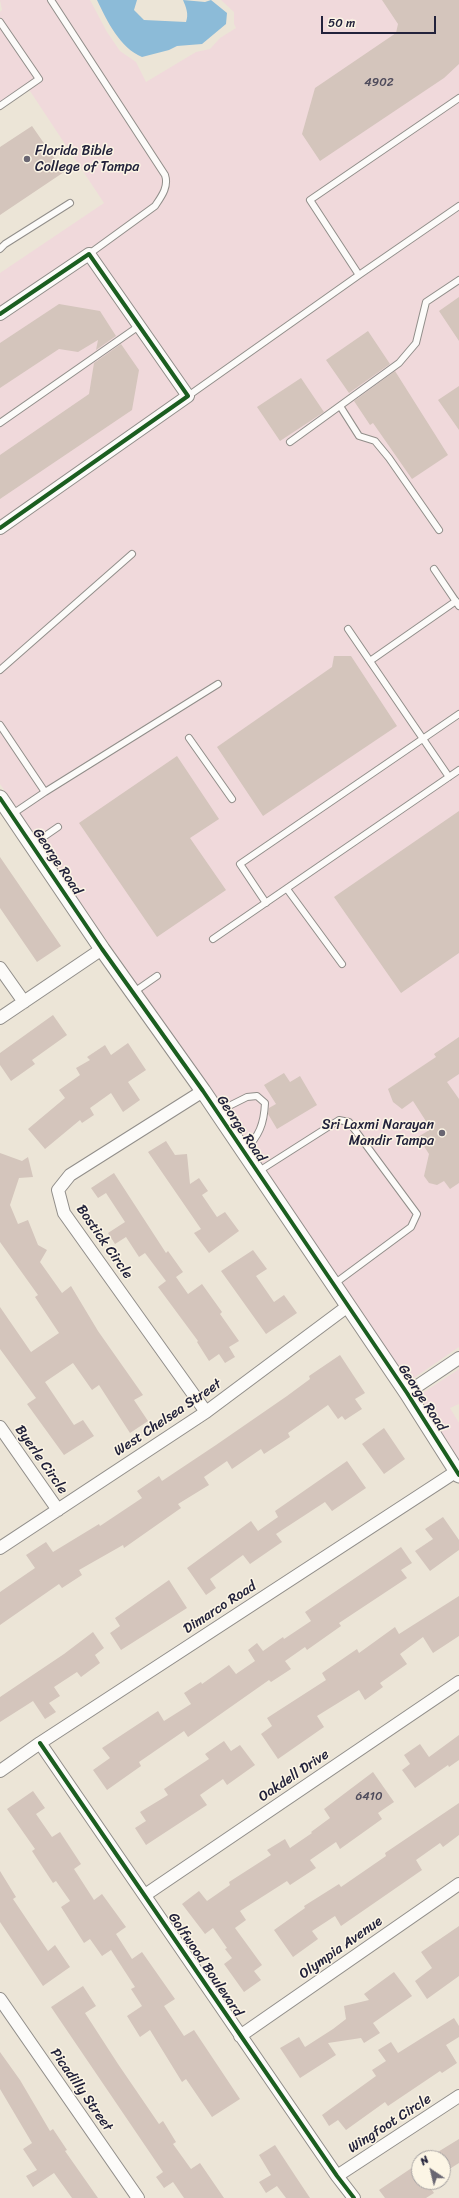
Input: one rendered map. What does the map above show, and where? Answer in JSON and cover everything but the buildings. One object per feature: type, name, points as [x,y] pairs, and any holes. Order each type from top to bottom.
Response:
[{"type":"street","points":[[0,314],[89,254],[188,396],[0,528]]},
{"type":"street","name":"George Road","points":[[0,798],[102,949],[203,1091],[407,1393],[458,1473]]},
{"type":"street","points":[[0,1018],[102,949]]},
{"type":"street","points":[[0,968],[24,1002]]},
{"type":"street","name":"Bostick Circle","points":[[203,1091],[70,1175],[58,1190],[64,1213],[206,1412]]},
{"type":"street","name":"West Chelsea Street","points":[[0,1548],[206,1412],[348,1306]]},
{"type":"street","points":[[407,1393],[459,1358]]},
{"type":"street","name":"Byerle Circle","points":[[0,1427],[58,1510]]},
{"type":"street","name":"Dimarco Road","points":[[0,1771],[40,1743],[458,1473]]},
{"type":"street","name":"Oakdell Drive","points":[[145,1895],[459,1682]]},
{"type":"street","name":"Golfwood Boulevard","points":[[40,1743],[240,2036],[337,2176],[354,2198]]},
{"type":"street","name":"Olympia Avenue","points":[[240,2036],[459,1884]]},
{"type":"street","name":"Picadilly Street","points":[[0,1999],[138,2198]]},
{"type":"street","name":"Wingfoot Circle","points":[[337,2176],[459,2096]]},
{"type":"lane","points":[[51,0],[166,175],[167,180],[162,196],[155,206],[89,254]]},
{"type":"lane","points":[[0,22],[39,79],[0,106]]},
{"type":"lane","points":[[359,275],[310,200],[459,98]]},
{"type":"lane","points":[[0,250],[5,244],[70,203]]},
{"type":"lane","points":[[188,396],[459,206]]},
{"type":"lane","points":[[290,442],[399,363],[416,343],[426,302],[459,280]]},
{"type":"lane","points":[[0,423],[139,326]]},
{"type":"lane","points":[[340,406],[359,436],[376,441],[390,458],[439,530]]},
{"type":"lane","points":[[0,670],[132,554]]},
{"type":"lane","points":[[370,661],[457,604],[434,570]]},
{"type":"lane","points":[[348,629],[449,777]]},
{"type":"lane","points":[[11,815],[45,792],[218,684]]},
{"type":"lane","points":[[266,903],[240,864],[424,740],[459,714]]},
{"type":"lane","points":[[0,725],[45,792]]},
{"type":"lane","points":[[189,738],[232,799]]},
{"type":"lane","points":[[213,939],[459,770]]},
{"type":"lane","points":[[32,845],[58,827]]},
{"type":"lane","points":[[287,889],[342,964]]},
{"type":"lane","points":[[133,992],[157,976]]},
{"type":"lane","points":[[217,1112],[247,1097],[256,1096],[265,1103],[264,1116],[258,1136],[244,1153]]},
{"type":"lane","points":[[257,1172],[339,1120],[348,1122],[417,1214],[411,1227],[333,1284]]},
{"type":"shaded area","points":[[0,0],[90,0],[107,32],[120,51],[136,62],[146,82],[196,52],[210,49],[220,38],[236,28],[234,24],[234,12],[221,0],[459,0],[459,1347],[408,1382],[204,1080],[0,784],[0,273],[104,203],[28,88],[0,108],[0,12],[2,10]]},
{"type":"shaded area","points":[[459,1369],[459,1404],[450,1408],[459,1423],[459,1461],[418,1396]]},
{"type":"water","points":[[97,0],[137,0],[134,10],[144,20],[186,22],[187,13],[183,0],[205,2],[211,0],[227,13],[226,24],[202,44],[177,46],[169,50],[142,57],[134,53],[121,41],[110,25]]},
{"type":"cycle path","points":[[0,314],[89,254],[188,396],[0,528]]},
{"type":"cycle path","points":[[0,798],[102,949],[203,1091],[407,1393],[459,1475]]},
{"type":"cycle path","points":[[40,1743],[337,2176],[354,2198]]},
{"type":"place","name":"Florida Bible College of Tampa","points":[[27,159]]},
{"type":"place","name":"Sri Laxmi Narayan Mandir Tampa","points":[[442,1133]]}]
